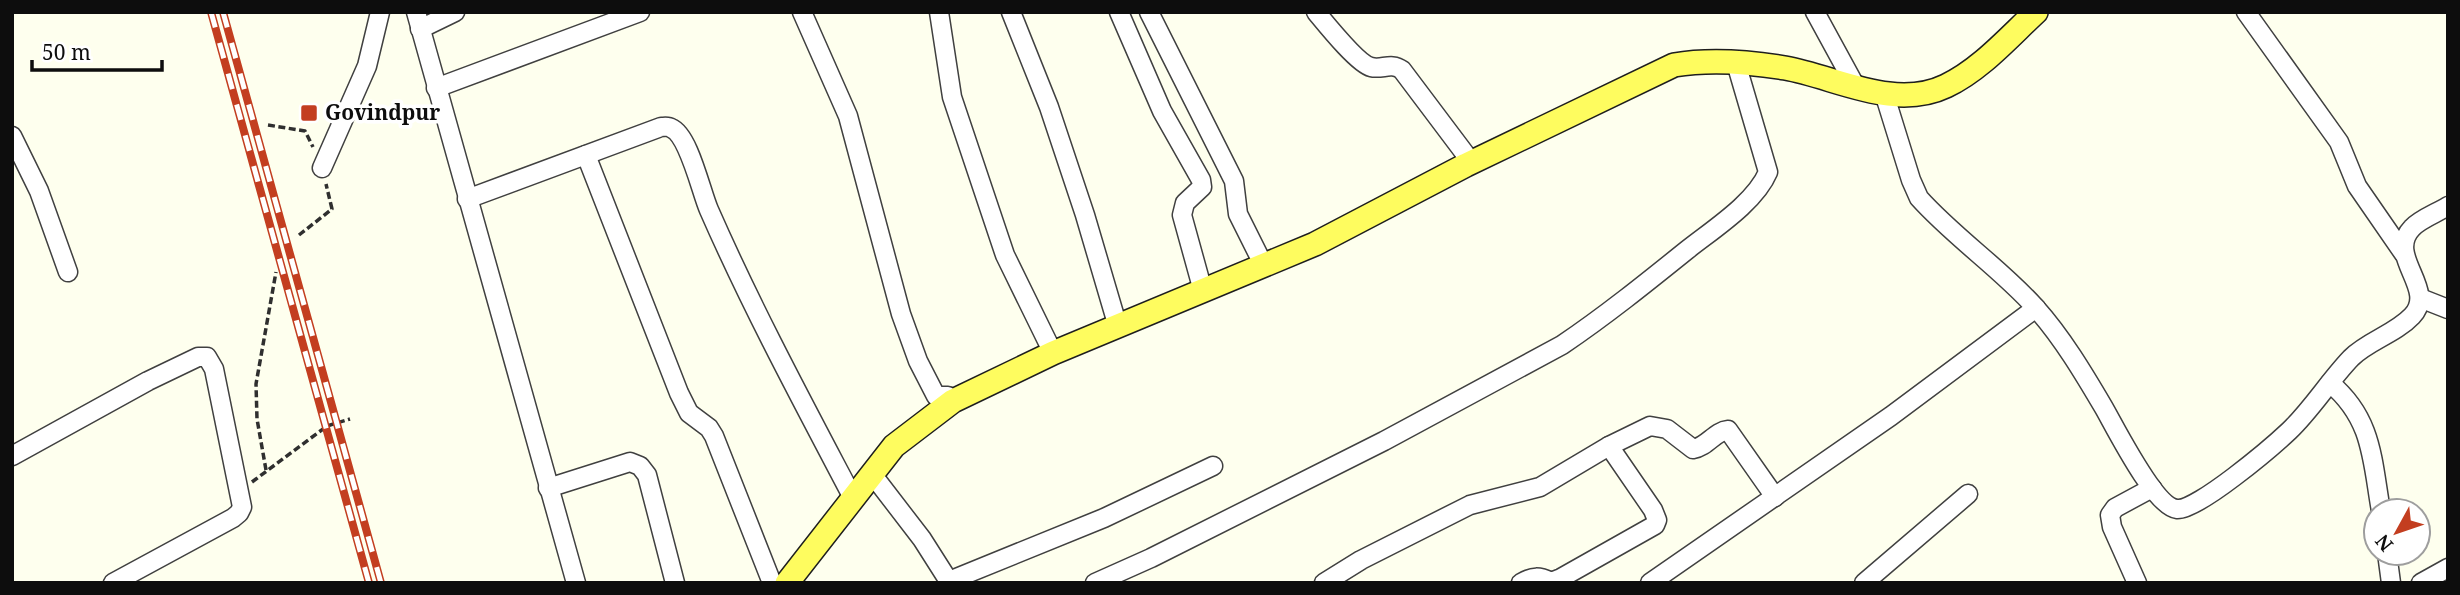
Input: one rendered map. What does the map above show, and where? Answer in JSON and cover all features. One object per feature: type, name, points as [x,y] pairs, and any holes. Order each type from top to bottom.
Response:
[{"type":"main road","points":[[787,583],[894,446],[953,401],[1053,353],[1315,244],[1472,163],[1674,65],[1698,61],[1784,68],[1830,79],[1857,89],[1924,94],[1946,86],[1975,68],[2036,12]]},
{"type":"street","points":[[322,168],[367,66],[380,12]]},
{"type":"street","points":[[455,12],[418,20],[576,583]]},
{"type":"street","points":[[436,88],[640,12]]},
{"type":"street","points":[[802,12],[848,116],[901,314],[918,361],[936,396],[950,396],[953,401]]},
{"type":"street","points":[[939,12],[952,97],[1005,256],[1053,353]]},
{"type":"street","points":[[1011,12],[1049,107],[1118,327]]},
{"type":"street","points":[[1119,12],[1162,111],[1201,180],[1202,187],[1185,203],[1182,215],[1203,291]]},
{"type":"street","points":[[1149,12],[1234,181],[1238,214],[1264,266]]},
{"type":"street","points":[[1316,12],[1362,62],[1373,68],[1392,66],[1402,70],[1472,163]]},
{"type":"street","points":[[1815,12],[1857,89]]},
{"type":"street","points":[[1884,93],[1919,198],[2036,308],[2085,376],[2152,488],[2169,508],[2181,510],[2209,496],[2290,430],[2352,356],[2415,314],[2421,303],[2404,254],[2357,186],[2339,142],[2246,12]]},
{"type":"street","points":[[1096,583],[1360,453],[1562,345],[1731,215],[1757,191],[1768,173],[1736,63]]},
{"type":"street","points":[[467,199],[660,127],[671,128],[680,135],[744,289],[853,498]]},
{"type":"street","points":[[12,136],[39,191],[68,272]]},
{"type":"street","points":[[586,155],[679,393],[689,413],[709,428],[714,436],[772,583]]},
{"type":"street","points":[[2404,254],[2404,241],[2412,228],[2448,206]]},
{"type":"street","points":[[2420,298],[2448,309]]},
{"type":"street","points":[[1650,583],[1903,408],[2036,308]]},
{"type":"street","points":[[12,456],[148,380],[198,356],[207,357],[214,369],[242,507],[233,518],[113,583]]},
{"type":"street","points":[[2330,383],[2346,397],[2368,433],[2379,497]]},
{"type":"street","points":[[1324,583],[1361,560],[1470,505],[1540,487],[1609,446],[1655,425],[1667,429],[1693,449],[1726,429],[1775,498]]},
{"type":"street","points":[[1521,583],[1539,576],[1551,582],[1561,578],[1654,525],[1657,520],[1653,510],[1609,446]]},
{"type":"street","points":[[548,488],[630,462],[640,466],[647,475],[676,583]]},
{"type":"street","points":[[872,474],[922,539],[949,582],[1104,518],[1213,466]]},
{"type":"street","points":[[2137,583],[2112,527],[2110,515],[2115,508],[2152,488]]},
{"type":"street","points":[[1864,583],[1968,494]]},
{"type":"street","points":[[2421,583],[2448,568]]},
{"type":"path","points":[[266,470],[257,419],[256,384],[276,272]]},
{"type":"path","points":[[240,492],[327,426],[350,419]]},
{"type":"railway","points":[[211,12],[369,583]]},
{"type":"railway","points":[[223,12],[381,583]]},
{"type":"place","name":"Govindpur","points":[[309,113]]}]
